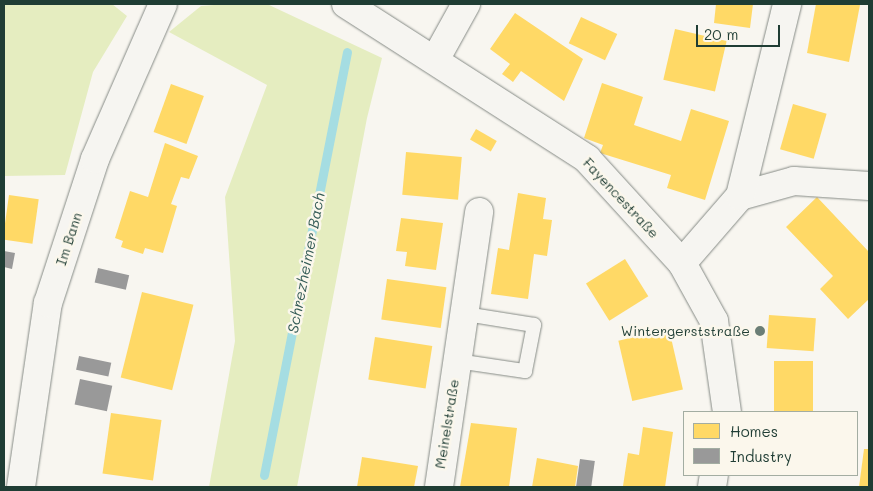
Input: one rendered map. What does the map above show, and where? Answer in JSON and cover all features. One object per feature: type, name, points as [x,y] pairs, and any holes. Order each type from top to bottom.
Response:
[{"type":"street","name":"Im Bann","points":[[21,487],[48,303],[95,160],[163,4]]},
{"type":"street","name":"Fayencestraße","points":[[346,4],[587,158],[682,263],[714,321],[727,411]]},
{"type":"street","points":[[435,60],[466,4]]},
{"type":"street","points":[[682,263],[740,196],[787,4]]},
{"type":"street","points":[[740,196],[794,181],[869,186]]},
{"type":"street","name":"Meinelstraße","points":[[439,487],[480,212]]},
{"type":"lane","name":"Meinelstraße","points":[[457,360],[526,371],[534,325],[465,314]]},
{"type":"green space","points":[[4,4],[112,4],[127,16],[93,72],[65,175],[4,176]]},
{"type":"green space","points":[[267,4],[382,58],[367,118],[297,487],[209,487],[235,341],[225,197],[267,85],[169,32],[201,6]]},
{"type":"building: Homes","points":[[716,4],[753,4],[750,28],[714,23]]},
{"type":"building: Homes","points":[[816,4],[860,5],[849,62],[807,53]]},
{"type":"building: Homes","points":[[515,13],[583,59],[564,101],[521,71],[513,82],[502,74],[510,64],[490,49]]},
{"type":"building: Homes","points":[[581,17],[617,34],[605,60],[569,43]]},
{"type":"building: Homes","points":[[675,29],[727,41],[715,92],[663,80]]},
{"type":"building: Homes","points":[[602,83],[643,97],[634,125],[681,141],[691,109],[729,121],[705,200],[667,188],[671,175],[600,153],[603,145],[584,138]]},
{"type":"building: Homes","points":[[171,84],[204,96],[186,144],[154,132]]},
{"type":"building: Homes","points":[[793,104],[827,114],[814,159],[780,149]]},
{"type":"building: Homes","points":[[476,129],[497,141],[491,151],[470,139]]},
{"type":"building: Homes","points":[[165,143],[198,156],[189,179],[181,177],[171,204],[177,206],[163,253],[145,248],[143,254],[121,247],[123,241],[115,238],[130,191],[148,197]]},
{"type":"building: Homes","points":[[406,152],[462,157],[458,200],[402,195]]},
{"type":"building: Homes","points":[[518,193],[546,198],[543,219],[552,220],[547,256],[534,254],[528,299],[491,294],[498,248],[509,250]]},
{"type":"building: Homes","points":[[9,195],[39,199],[32,244],[4,240]]},
{"type":"building: Homes","points":[[817,197],[869,252],[869,299],[848,319],[820,289],[833,276],[786,227]]},
{"type":"building: Homes","points":[[401,218],[443,223],[436,270],[405,266],[407,252],[396,251]]},
{"type":"building: Homes","points":[[625,259],[648,296],[609,321],[586,283]]},
{"type":"building: Homes","points":[[387,279],[446,287],[441,328],[381,320]]},
{"type":"building: Homes","points":[[142,292],[193,305],[172,390],[121,377]]},
{"type":"building: Homes","points":[[769,315],[816,318],[814,351],[767,348]]},
{"type":"building: Homes","points":[[669,329],[683,389],[632,401],[618,341]]},
{"type":"building: Homes","points":[[375,337],[432,346],[426,389],[368,379]]},
{"type":"building: Homes","points":[[774,361],[813,361],[813,411],[774,411]]},
{"type":"building: Homes","points":[[111,413],[162,420],[153,481],[103,473]]},
{"type":"building: Homes","points":[[471,423],[517,428],[509,487],[460,487]]},
{"type":"building: Homes","points":[[643,427],[673,432],[665,487],[623,486],[628,453],[639,455]]},
{"type":"building: Homes","points":[[864,449],[869,449],[869,487],[859,487]]},
{"type":"building: Homes","points":[[362,457],[418,466],[414,487],[357,487]]},
{"type":"building: Homes","points":[[537,458],[578,466],[575,487],[532,487]]},
{"type":"building: Industry","points":[[4,251],[15,253],[12,269],[4,267]]},
{"type":"building: Industry","points":[[98,268],[129,275],[126,290],[95,283]]},
{"type":"building: Industry","points":[[79,356],[111,363],[108,377],[76,370]]},
{"type":"building: Industry","points":[[80,379],[112,386],[107,411],[75,404]]},
{"type":"building: Industry","points":[[580,459],[595,461],[591,487],[576,487]]},
{"type":"waterway","name":"Schrezheimer Bach","points":[[264,475],[347,52]]},
{"type":"place","name":"Wintergerststraße","points":[[760,331]]}]
